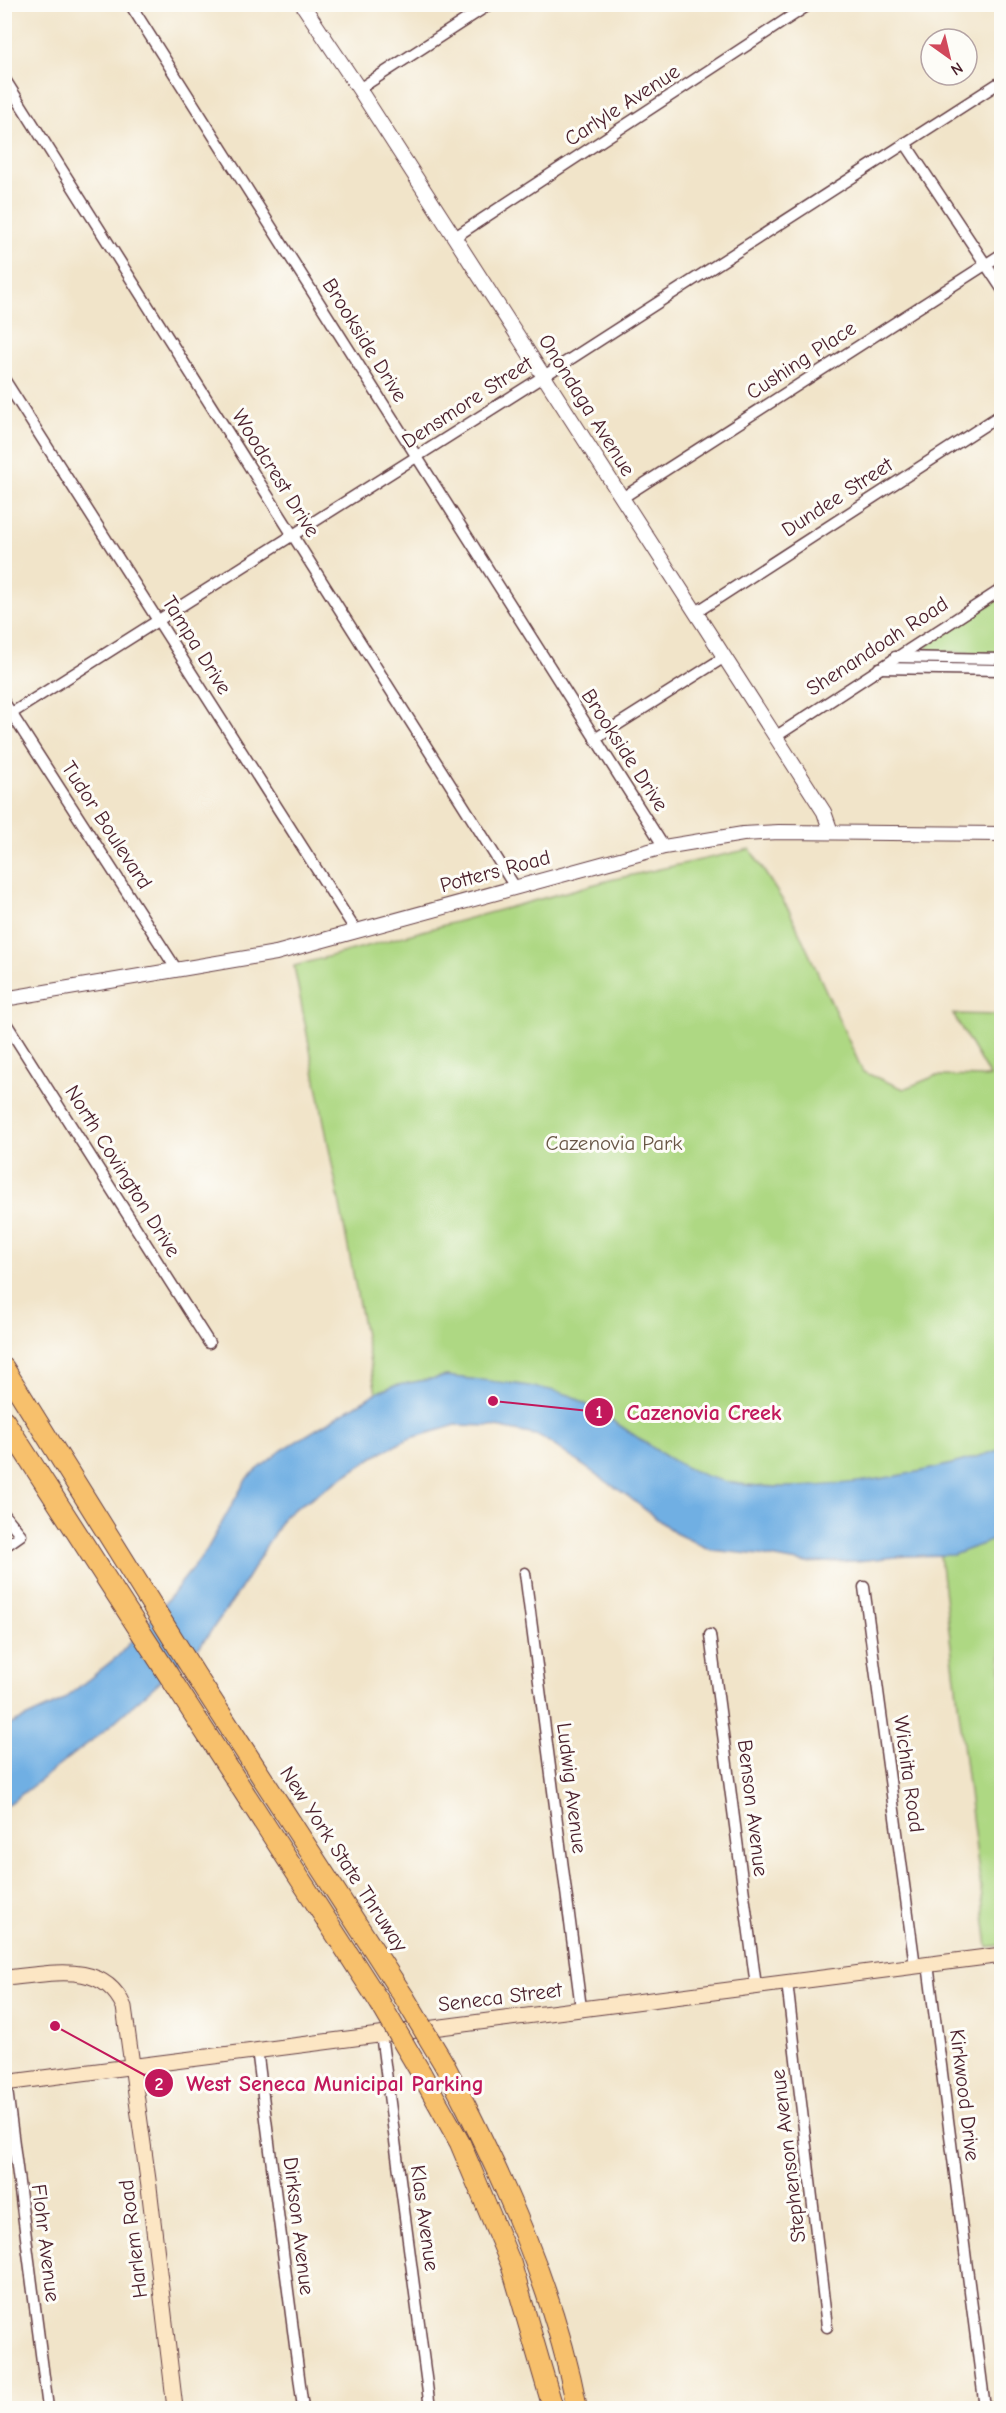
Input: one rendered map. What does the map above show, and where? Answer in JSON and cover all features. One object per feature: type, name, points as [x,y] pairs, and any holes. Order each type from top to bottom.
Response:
[{"type":"highway","name":"New York State Thruway","points":[[4,1368],[195,1674],[404,1997],[444,2064],[483,2139],[512,2206],[548,2303],[577,2409]]},
{"type":"highway","points":[[4,1420],[380,2003],[460,2143],[511,2264],[553,2409]]},
{"type":"main road","name":"Seneca Street","points":[[5,2083],[1002,1955]]},
{"type":"main road","name":"Harlem Road","points":[[4,1978],[76,1972],[104,1981],[119,1997],[124,2007],[175,2409]]},
{"type":"street","name":"Brookside Drive","points":[[130,4],[664,847]]},
{"type":"street","name":"Onondaga Avenue","points":[[302,4],[455,237],[723,658],[824,812],[831,832]]},
{"type":"street","points":[[359,89],[490,4]]},
{"type":"street","name":"Carlyle Avenue","points":[[455,237],[810,4]]},
{"type":"street","name":"Woodcrest Drive","points":[[4,78],[515,887]]},
{"type":"street","name":"Densmore Street","points":[[12,713],[417,458],[1002,81]]},
{"type":"street","points":[[905,143],[1002,289]]},
{"type":"street","name":"Cushing Place","points":[[622,498],[1002,254]]},
{"type":"street","name":"Tampa Drive","points":[[4,379],[356,931]]},
{"type":"street","name":"Dundee Street","points":[[695,614],[1002,414]]},
{"type":"street","name":"Shenandoah Road","points":[[775,737],[1002,589]]},
{"type":"street","points":[[895,657],[1002,659]]},
{"type":"street","points":[[595,739],[723,658]]},
{"type":"street","points":[[879,668],[1002,670]]},
{"type":"street","name":"Tudor Boulevard","points":[[4,702],[177,970]]},
{"type":"street","name":"Potters Road","points":[[4,999],[276,952],[664,847],[743,834],[831,832],[1002,834]]},
{"type":"street","name":"North Covington Drive","points":[[4,1020],[209,1343]]},
{"type":"street","points":[[4,1514],[21,1535],[4,1547]]},
{"type":"street","name":"Ludwig Avenue","points":[[525,1574],[581,2008]]},
{"type":"street","name":"Wichita Road","points":[[864,1587],[922,1965]]},
{"type":"street","name":"Benson Avenue","points":[[710,1635],[756,1986]]},
{"type":"street","name":"Kirkwood Drive","points":[[922,1965],[985,2409]]},
{"type":"street","name":"Stephenson Avenue","points":[[787,1982],[827,2326]]},
{"type":"street","name":"Klas Avenue","points":[[381,2034],[430,2409]]},
{"type":"street","name":"Dirkson Avenue","points":[[257,2049],[303,2409]]},
{"type":"street","name":"Flohr Avenue","points":[[5,2083],[48,2409]]},
{"type":"green space","points":[[1001,597],[1001,654],[926,651],[927,645]]},
{"type":"green space","name":"Cazenovia Park","points":[[750,849],[790,912],[863,1072],[904,1089],[935,1076],[990,1077],[953,1014],[1001,1015],[1001,1945],[988,1947],[937,1532],[693,1482],[569,1395],[447,1376],[393,1386],[376,1393],[294,966],[610,880]]},
{"type":"water","points":[[447,1376],[525,1385],[569,1395],[691,1470],[737,1483],[773,1487],[854,1482],[934,1468],[1001,1449],[1001,1537],[953,1555],[906,1556],[857,1561],[803,1563],[760,1555],[711,1550],[675,1533],[629,1497],[540,1436],[491,1426],[456,1425],[408,1439],[375,1456],[285,1515],[240,1590],[201,1645],[104,1731],[5,1807],[5,1727],[60,1702],[118,1656],[165,1603],[206,1551],[247,1478],[282,1450],[376,1393],[393,1386]]},
{"type":"place","name":"Cazenovia Creek","points":[[493,1401]]},
{"type":"place","name":"West Seneca Municipal Parking","points":[[55,2026]]}]
